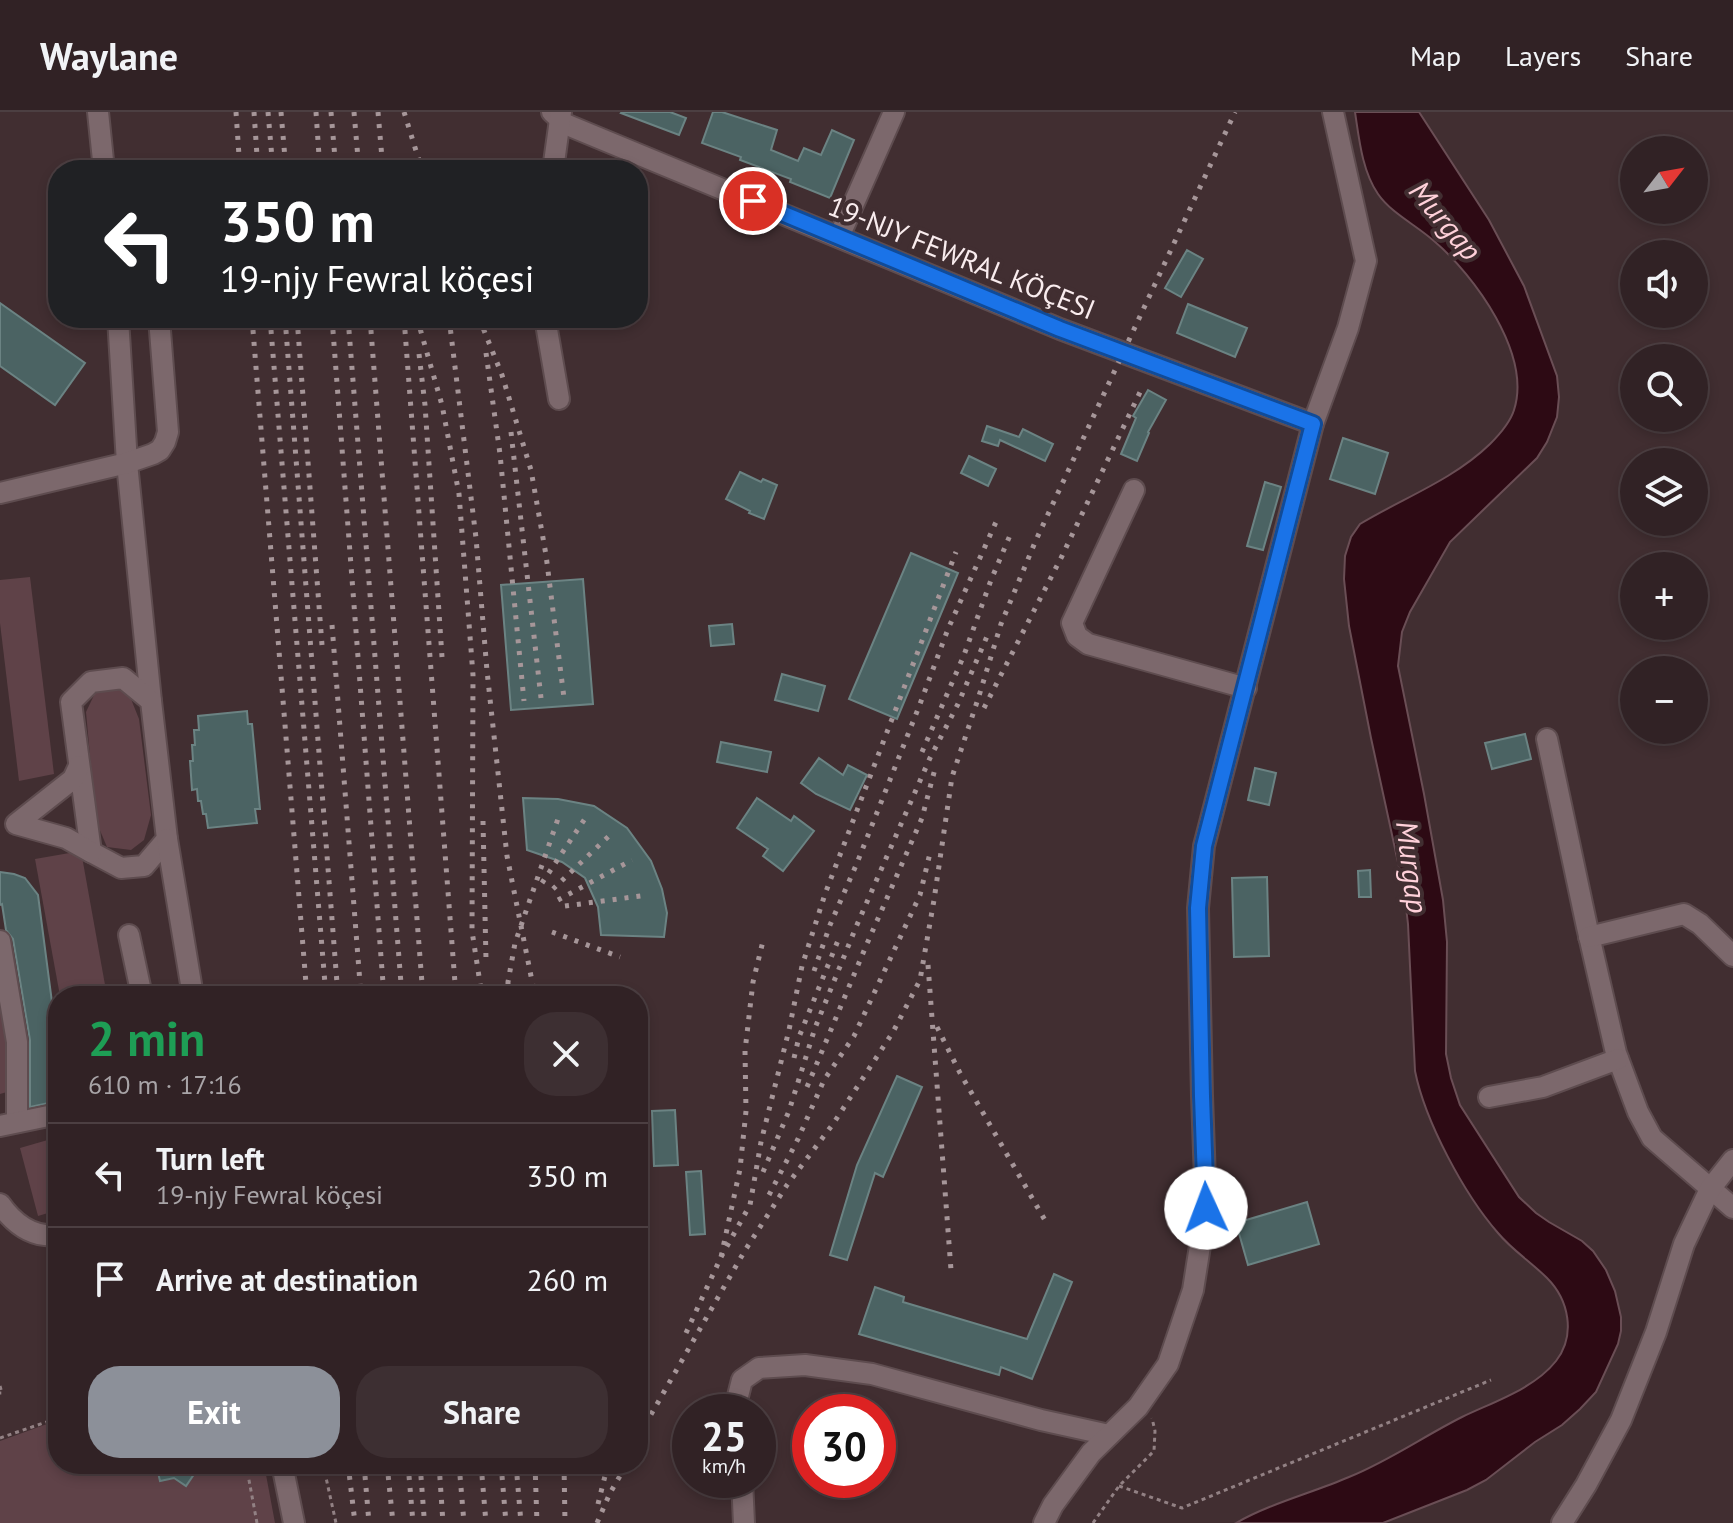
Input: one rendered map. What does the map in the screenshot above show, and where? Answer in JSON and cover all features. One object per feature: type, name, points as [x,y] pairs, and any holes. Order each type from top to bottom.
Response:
[{"type":"street","points":[[98,112],[103,160]]},
{"type":"street","points":[[839,237],[894,112]]},
{"type":"street","points":[[1044,1523],[1060,1494],[1091,1453],[1138,1407],[1168,1364],[1193,1290],[1206,1208],[1198,908],[1204,846],[1313,424],[1348,328],[1366,261],[1333,112]]},
{"type":"street","points":[[554,160],[557,114]]},
{"type":"street","name":"19-NJY FEWRAL KÖÇESI","points":[[557,114],[565,124],[1060,329],[1313,424]]},
{"type":"street","points":[[119,328],[127,463],[151,701],[167,839],[191,986]]},
{"type":"street","points":[[0,493],[127,463],[160,450],[168,432],[160,328]]},
{"type":"street","points":[[547,328],[559,399]]},
{"type":"street","points":[[1134,490],[1072,623],[1077,636],[1088,644],[1246,688]]},
{"type":"street","points":[[91,852],[71,702],[91,682],[123,678],[151,701]]},
{"type":"street","points":[[1547,739],[1618,1059],[1638,1112],[1652,1138],[1733,1208]]},
{"type":"street","points":[[8,826],[73,779],[79,766]]},
{"type":"street","points":[[8,826],[66,838],[121,868],[144,866],[167,839]]},
{"type":"street","points":[[1589,937],[1684,914],[1700,924],[1733,956]]},
{"type":"street","points":[[129,935],[140,986]]},
{"type":"street","points":[[0,941],[17,1042],[9,1124],[48,1116]]},
{"type":"street","points":[[1489,1097],[1543,1087],[1618,1059]]},
{"type":"street","points":[[1562,1523],[1621,1420],[1656,1332],[1684,1244],[1710,1189],[1733,1160]]},
{"type":"street","points":[[0,1204],[8,1216],[30,1232],[48,1235]]},
{"type":"street","points":[[738,1394],[742,1380],[759,1368],[805,1365],[872,1374],[1041,1420],[1109,1435]]},
{"type":"street","points":[[284,1474],[294,1523]]},
{"type":"street","points":[[743,1498],[744,1523]]},
{"type":"path","points":[[1119,1486],[1182,1508],[1491,1380]]},
{"type":"path","points":[[0,1386],[0,1393]]},
{"type":"path","points":[[1093,1523],[1119,1486],[1154,1451],[1155,1431],[1146,1395]]},
{"type":"path","points":[[0,1438],[48,1421]]},
{"type":"path","points":[[248,1474],[257,1523]]},
{"type":"path","points":[[325,1474],[336,1523]]},
{"type":"shaded area","points":[[30,577],[54,774],[19,781],[0,623],[0,580]]},
{"type":"shaded area","points":[[117,686],[131,699],[139,719],[151,815],[144,840],[131,850],[107,847],[96,821],[86,712],[96,691]]},
{"type":"shaded area","points":[[81,851],[105,986],[58,986],[35,859]]},
{"type":"shaded area","points":[[0,1005],[14,1090],[0,1094]]},
{"type":"shaded area","points":[[48,1140],[48,1213],[38,1216],[20,1148]]},
{"type":"shaded area","points":[[48,1424],[48,1474],[266,1474],[275,1523],[0,1523],[0,1441]]},
{"type":"water","name":"Murgap","points":[[1355,112],[1419,112],[1489,220],[1524,286],[1557,376],[1557,417],[1547,442],[1537,458],[1450,542],[1410,612],[1402,632],[1398,666],[1443,900],[1447,942],[1446,1054],[1460,1105],[1519,1197],[1536,1213],[1593,1251],[1615,1291],[1621,1331],[1596,1392],[1580,1409],[1486,1480],[1467,1490],[1383,1523],[1236,1523],[1364,1471],[1462,1417],[1525,1387],[1556,1361],[1568,1329],[1565,1307],[1555,1287],[1503,1239],[1459,1178],[1420,1091],[1415,1071],[1404,890],[1349,626],[1344,579],[1345,556],[1351,537],[1360,524],[1460,468],[1476,457],[1504,428],[1514,410],[1517,388],[1515,365],[1496,317],[1466,274],[1434,241],[1378,194],[1365,165]]},
{"type":"building","points":[[622,112],[670,112],[686,118],[679,135]]},
{"type":"building","points":[[713,112],[722,112],[777,130],[771,150],[798,161],[804,148],[821,155],[832,130],[854,140],[830,198],[740,160],[741,157],[702,143]]},
{"type":"building","points":[[1187,250],[1203,259],[1181,297],[1165,288]]},
{"type":"building","points":[[0,303],[85,363],[55,405],[0,366]]},
{"type":"building","points":[[1188,304],[1247,328],[1235,357],[1177,333]]},
{"type":"building","points":[[1148,390],[1166,400],[1148,432],[1137,461],[1121,454],[1136,418],[1133,416]]},
{"type":"building","points":[[987,426],[1019,437],[1023,429],[1053,444],[1045,461],[1000,440],[998,446],[982,441]]},
{"type":"building","points":[[1343,438],[1388,453],[1375,494],[1330,479]]},
{"type":"building","points":[[969,456],[996,469],[988,486],[961,473]]},
{"type":"building","points":[[740,472],[761,482],[763,479],[777,485],[764,519],[726,499]]},
{"type":"building","points":[[1265,482],[1281,487],[1263,550],[1247,546]]},
{"type":"building","points":[[911,553],[958,573],[897,719],[849,699]]},
{"type":"building","points":[[583,579],[593,704],[511,710],[501,585]]},
{"type":"building","points":[[732,624],[734,644],[711,646],[709,626]]},
{"type":"building","points":[[782,674],[825,686],[818,711],[775,700]]},
{"type":"building","points":[[247,711],[248,724],[252,724],[260,809],[255,809],[257,823],[208,828],[197,789],[192,790],[190,761],[193,761],[194,730],[199,730],[198,716]]},
{"type":"building","points":[[1525,734],[1531,759],[1492,769],[1485,743]]},
{"type":"building","points":[[721,742],[771,752],[767,772],[717,762]]},
{"type":"building","points":[[819,758],[843,775],[848,765],[867,775],[850,810],[801,783]]},
{"type":"building","points":[[1255,768],[1276,773],[1269,805],[1248,800]]},
{"type":"building","points":[[523,798],[558,799],[594,806],[627,828],[651,861],[662,889],[667,913],[664,937],[601,935],[598,907],[585,878],[562,862],[527,850]]},
{"type":"building","points":[[757,798],[791,821],[794,816],[814,831],[783,871],[763,856],[768,849],[737,828]]},
{"type":"building","points":[[1370,870],[1371,897],[1359,897],[1358,871]]},
{"type":"building","points":[[0,872],[25,878],[38,895],[50,986],[48,1103],[30,1107],[30,1040],[13,939],[6,930],[0,905]]},
{"type":"building","points":[[1267,877],[1269,956],[1234,957],[1232,878]]},
{"type":"building","points":[[897,1076],[922,1087],[883,1177],[875,1173],[847,1260],[830,1255],[857,1165]]},
{"type":"building","points":[[675,1110],[678,1165],[654,1166],[652,1111]]},
{"type":"building","points":[[701,1171],[705,1234],[690,1235],[686,1172]]},
{"type":"building","points":[[1307,1202],[1319,1244],[1248,1265],[1236,1223]]},
{"type":"building","points":[[1054,1274],[1072,1282],[1032,1379],[1001,1367],[999,1375],[859,1334],[875,1287],[904,1297],[903,1302],[1027,1339]]},
{"type":"building","points":[[158,1474],[194,1474],[186,1486],[174,1478],[160,1481]]},
{"type":"railway","points":[[236,112],[239,160]]},
{"type":"railway","points":[[254,112],[257,160]]},
{"type":"railway","points":[[268,112],[272,160]]},
{"type":"railway","points":[[281,112],[285,160]]},
{"type":"railway","points":[[316,112],[319,160]]},
{"type":"railway","points":[[331,112],[335,160]]},
{"type":"railway","points":[[354,112],[358,160]]},
{"type":"railway","points":[[378,112],[382,160]]},
{"type":"railway","points":[[404,112],[419,160]]},
{"type":"railway","points":[[648,1420],[744,1252],[893,1032],[920,980],[952,777],[1001,624],[1036,540],[1235,112]]},
{"type":"railway","points":[[253,328],[306,986]]},
{"type":"railway","points":[[271,328],[325,986]]},
{"type":"railway","points":[[286,328],[337,986]]},
{"type":"railway","points":[[298,328],[322,645]]},
{"type":"railway","points":[[333,328],[383,986]]},
{"type":"railway","points":[[349,328],[401,986]]},
{"type":"railway","points":[[371,328],[422,986]]},
{"type":"railway","points":[[405,328],[455,986]]},
{"type":"railway","points":[[420,328],[442,405],[459,494],[473,675],[472,931],[480,986]]},
{"type":"railway","points":[[450,328],[476,538],[507,856],[533,986]]},
{"type":"railway","points":[[483,328],[502,375],[531,470],[546,555],[564,698]]},
{"type":"railway","points":[[486,353],[500,454],[524,701]]},
{"type":"railway","points":[[419,354],[442,657]]},
{"type":"railway","points":[[984,708],[1062,556],[1142,388]]},
{"type":"railway","points":[[511,432],[541,698]]},
{"type":"railway","points":[[814,971],[948,629],[996,522]]},
{"type":"railway","points":[[922,752],[1011,533]]},
{"type":"railway","points":[[721,1257],[750,1205],[761,1142],[802,966],[825,894],[956,552]]},
{"type":"railway","points":[[332,625],[360,986]]},
{"type":"railway","points":[[763,1172],[789,1111],[815,1028],[856,927],[988,634]]},
{"type":"railway","points":[[807,1087],[922,818],[936,765]]},
{"type":"railway","points":[[508,986],[515,943],[560,813]]},
{"type":"railway","points":[[542,883],[586,817]]},
{"type":"railway","points":[[483,821],[486,960]]},
{"type":"railway","points":[[553,889],[611,834]]},
{"type":"railway","points":[[769,1195],[824,1080],[854,1036],[920,895],[930,853]]},
{"type":"railway","points":[[558,900],[632,860]]},
{"type":"railway","points":[[565,906],[648,895]]},
{"type":"railway","points":[[552,932],[620,957]]},
{"type":"railway","points":[[794,1058],[799,1037],[839,938]]},
{"type":"railway","points":[[686,1333],[721,1257],[740,1169],[746,1111],[745,1051],[753,982],[763,941]]},
{"type":"railway","points":[[928,965],[951,1270]]},
{"type":"railway","points":[[937,1027],[1046,1222]]},
{"type":"railway","points":[[349,1474],[355,1523]]},
{"type":"railway","points":[[365,1474],[369,1523]]},
{"type":"railway","points":[[388,1474],[393,1523]]},
{"type":"railway","points":[[409,1474],[413,1523]]},
{"type":"railway","points":[[421,1474],[424,1516]]},
{"type":"railway","points":[[440,1474],[443,1523]]},
{"type":"railway","points":[[460,1474],[464,1523]]},
{"type":"railway","points":[[482,1474],[486,1523]]},
{"type":"railway","points":[[502,1474],[506,1523]]},
{"type":"railway","points":[[517,1474],[521,1523]]},
{"type":"railway","points":[[535,1474],[537,1523]]},
{"type":"railway","points":[[564,1474],[565,1523]]},
{"type":"railway","points":[[598,1504],[606,1474]]},
{"type":"railway","points":[[597,1523],[621,1474]]},
{"type":"route","points":[[753,201],[1060,329],[1313,424],[1204,846],[1198,908],[1206,1208]]}]
